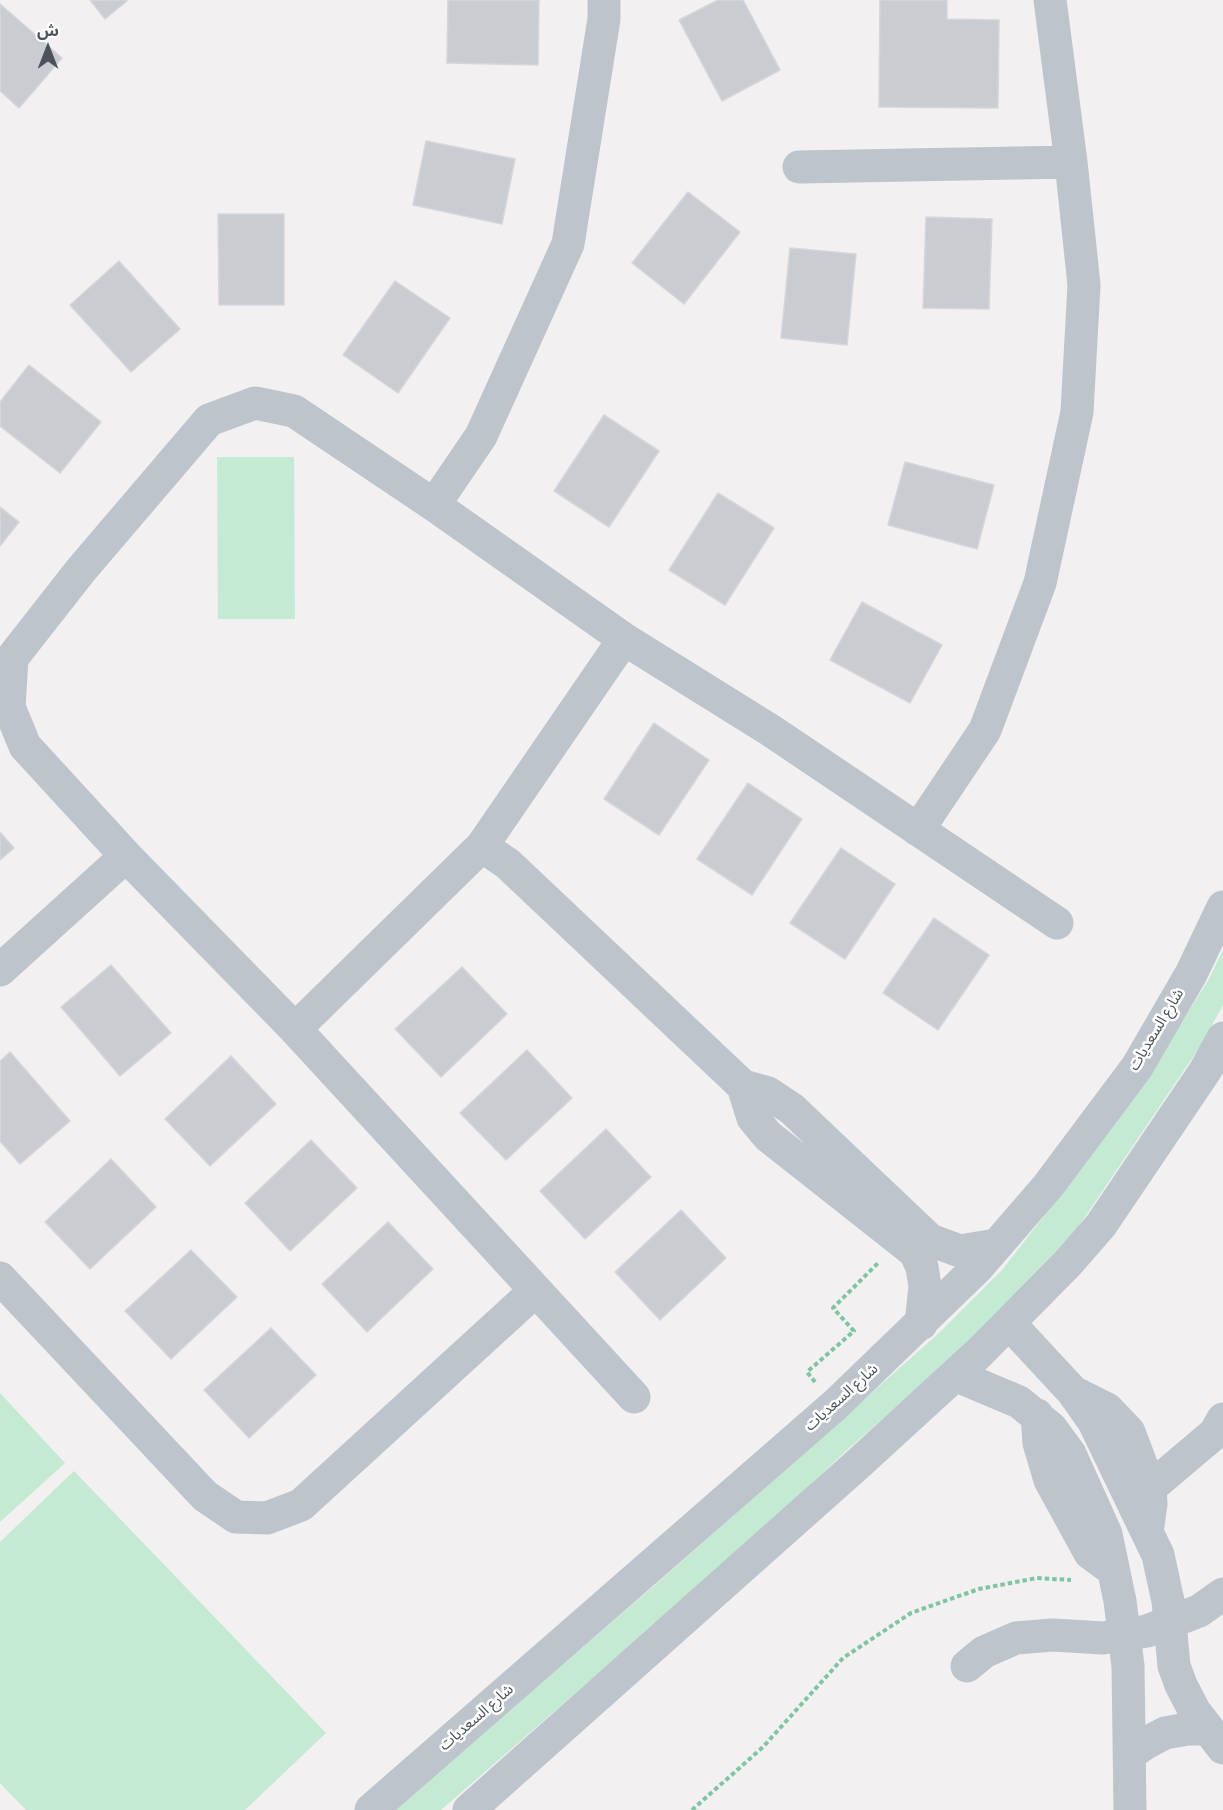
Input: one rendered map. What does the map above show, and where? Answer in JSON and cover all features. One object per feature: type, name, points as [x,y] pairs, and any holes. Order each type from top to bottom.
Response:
[{"type":"street","points":[[434,505],[481,436],[568,244],[602,30],[604,0]]},
{"type":"street","points":[[918,830],[986,730],[1040,582],[1077,412],[1084,285],[1050,0]]},
{"type":"street","points":[[800,167],[1071,162]]},
{"type":"street","points":[[634,1397],[295,1029],[126,856],[25,746],[9,707],[12,658],[41,618],[209,420],[255,403],[294,411],[434,505],[624,639],[770,730],[1057,923]]},
{"type":"street","points":[[295,1029],[482,846],[624,639]]},
{"type":"street","points":[[482,846],[508,864],[743,1086],[768,1093],[792,1109],[908,1234],[922,1267],[925,1286],[921,1324]]},
{"type":"street","points":[[0,970],[126,856]]},
{"type":"street","name":"شارع السعديات","points":[[371,1810],[835,1406],[921,1324],[996,1245],[1048,1186],[1137,1067],[1191,974],[1223,907]]},
{"type":"street","points":[[469,1810],[955,1375],[1068,1263],[1101,1225],[1204,1071],[1223,1038]]},
{"type":"street","points":[[908,1234],[960,1251],[996,1245]]},
{"type":"street","points":[[0,1278],[205,1496],[236,1517],[267,1518],[301,1505],[535,1291]]},
{"type":"street","points":[[1009,1323],[1077,1398],[1094,1422],[1158,1555],[1165,1579],[1174,1666],[1181,1685],[1215,1738]]},
{"type":"street","points":[[955,1375],[995,1390],[1044,1421]]},
{"type":"street","points":[[1077,1398],[1044,1421],[1039,1443],[1050,1480],[1090,1553],[1113,1570],[1125,1636],[1130,1810]]},
{"type":"street","points":[[1077,1398],[1107,1408],[1129,1432],[1150,1488],[1151,1504],[1146,1533]]},
{"type":"street","points":[[1150,1488],[1215,1433],[1223,1419]]},
{"type":"street","points":[[967,1666],[984,1652],[1016,1638],[1053,1635],[1103,1638],[1125,1636],[1171,1623],[1199,1611],[1223,1594]]},
{"type":"street","points":[[1130,1754],[1165,1733],[1187,1729],[1215,1738]]},
{"type":"path","points":[[692,1810],[763,1747],[843,1658],[911,1613],[979,1589],[1037,1578],[1077,1581]]},
{"type":"green space","points":[[217,457],[294,457],[295,619],[218,619]]},
{"type":"green space","points":[[1223,950],[1223,1005],[1201,1045],[1070,1239],[984,1330],[848,1449],[748,1543],[441,1810],[394,1810],[655,1585],[939,1333],[1002,1270],[1073,1179],[1160,1057],[1209,979]]},
{"type":"green space","points":[[0,1393],[65,1463],[0,1522]]},
{"type":"green space","points":[[74,1471],[326,1733],[245,1810],[26,1810],[0,1783],[0,1542]]},
{"type":"building","points":[[90,0],[128,0],[105,19]]},
{"type":"building","points":[[448,0],[539,0],[538,65],[447,63]]},
{"type":"building","points":[[718,0],[743,0],[780,70],[722,101],[679,20]]},
{"type":"building","points":[[880,0],[947,0],[947,19],[999,20],[998,108],[879,107]]},
{"type":"building","points":[[0,4],[62,58],[19,108],[0,91]]},
{"type":"building","points":[[426,141],[515,159],[502,224],[413,205]]},
{"type":"building","points":[[688,192],[740,232],[684,304],[632,263]]},
{"type":"building","points":[[218,214],[284,214],[284,305],[219,305]]},
{"type":"building","points":[[926,217],[992,219],[989,309],[923,308]]},
{"type":"building","points":[[790,248],[856,254],[847,345],[781,338]]},
{"type":"building","points":[[119,261],[180,329],[131,372],[70,305]]},
{"type":"building","points":[[395,281],[450,318],[398,393],[343,355]]},
{"type":"building","points":[[29,365],[101,422],[60,473],[0,426],[0,402]]},
{"type":"building","points":[[604,415],[659,451],[609,527],[554,491]]},
{"type":"building","points":[[905,462],[994,485],[977,549],[888,525]]},
{"type":"building","points":[[718,493],[774,528],[725,605],[669,570]]},
{"type":"building","points":[[0,507],[19,522],[0,546]]},
{"type":"building","points":[[862,602],[942,645],[910,703],[830,660]]},
{"type":"building","points":[[654,723],[709,760],[659,835],[604,799]]},
{"type":"building","points":[[748,783],[802,819],[752,895],[697,859]]},
{"type":"building","points":[[0,832],[14,848],[0,860]]},
{"type":"building","points":[[841,848],[895,884],[845,959],[790,923]]},
{"type":"building","points":[[934,918],[989,955],[938,1030],[883,993]]},
{"type":"building","points":[[111,965],[171,1033],[120,1076],[61,1007]]},
{"type":"building","points":[[462,967],[507,1014],[441,1077],[395,1029]]},
{"type":"building","points":[[527,1050],[572,1098],[506,1160],[460,1113]]},
{"type":"building","points":[[10,1052],[70,1121],[20,1164],[0,1141],[0,1061]]},
{"type":"building","points":[[231,1056],[276,1104],[210,1166],[165,1119]]},
{"type":"building","points":[[606,1129],[651,1177],[585,1239],[540,1191]]},
{"type":"building","points":[[311,1140],[357,1188],[290,1251],[245,1203]]},
{"type":"building","points":[[111,1159],[156,1207],[90,1269],[45,1222]]},
{"type":"building","points":[[681,1210],[726,1258],[660,1320],[615,1272]]},
{"type":"building","points":[[388,1222],[433,1269],[367,1332],[322,1284]]},
{"type":"building","points":[[191,1250],[237,1297],[171,1359],[125,1311]]},
{"type":"building","points":[[271,1328],[316,1375],[249,1438],[204,1390]]}]
